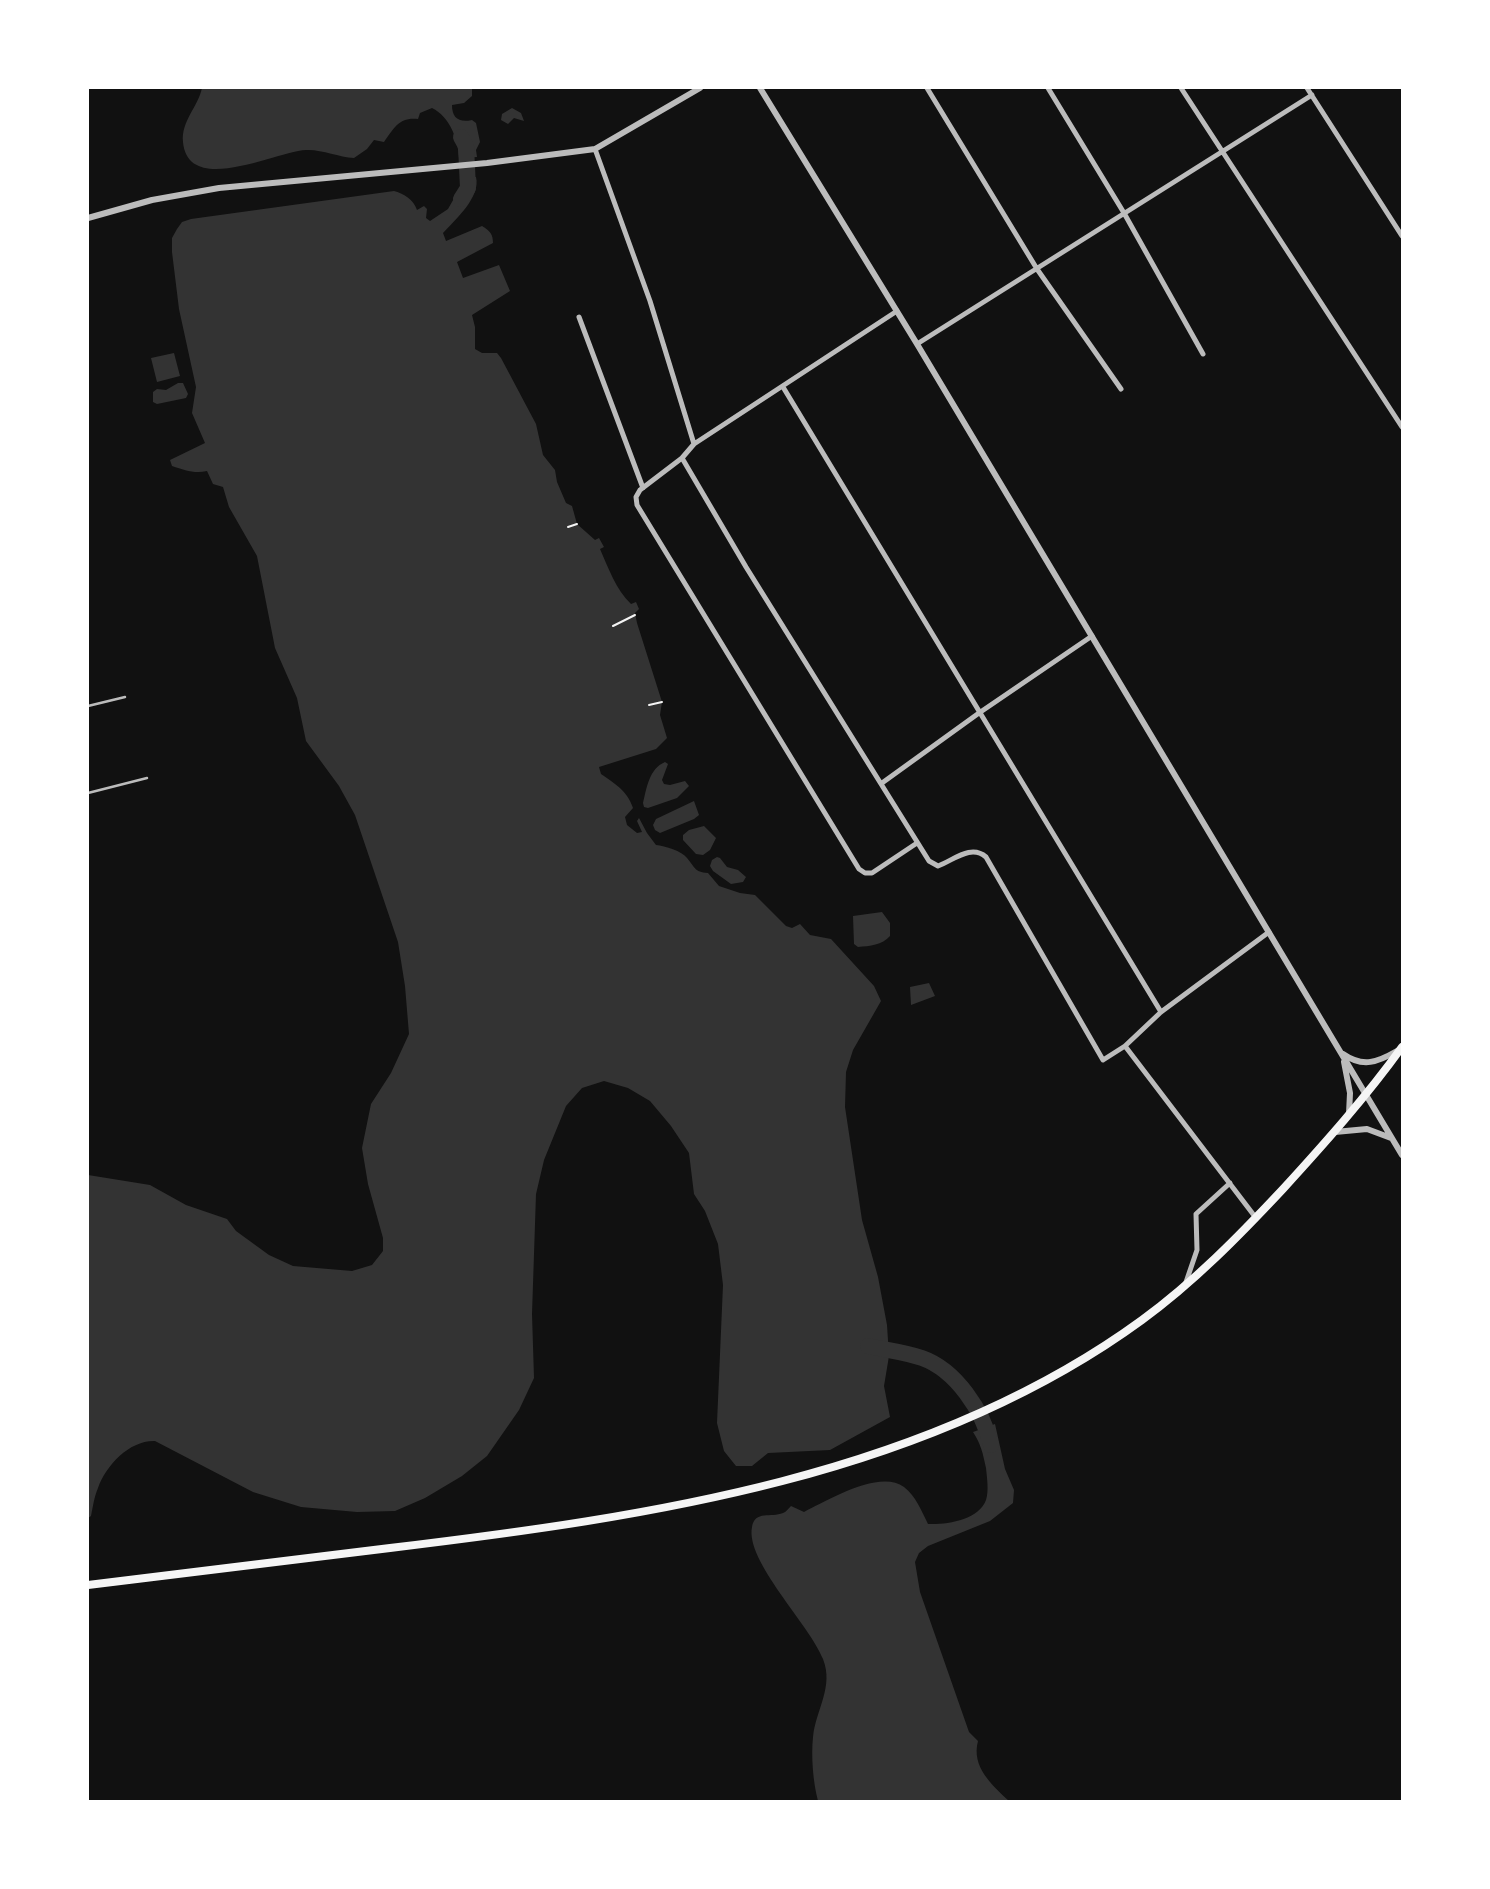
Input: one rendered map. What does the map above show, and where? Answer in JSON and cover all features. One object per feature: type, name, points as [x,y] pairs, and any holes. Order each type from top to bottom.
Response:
[{"type":"main road","points":[[88,1585],[514,1533],[656,1510],[816,1472],[886,1450],[948,1425],[1017,1395],[1079,1362],[1141,1321],[1184,1288],[1256,1218],[1335,1132],[1402,1048]]},
{"type":"street","points":[[88,218],[152,200],[205,190],[450,167],[595,149],[700,88]]},
{"type":"street","points":[[760,88],[917,344],[1402,1155]]},
{"type":"street","points":[[927,88],[1037,269],[1121,389]]},
{"type":"street","points":[[1048,88],[1124,213],[1203,354]]},
{"type":"street","points":[[1181,88],[1402,427]]},
{"type":"street","points":[[1307,88],[1402,236]]},
{"type":"street","points":[[917,344],[1312,95]]},
{"type":"street","points":[[595,149],[650,301],[694,444]]},
{"type":"street","points":[[897,312],[694,444],[682,458],[643,488],[636,497],[637,505],[859,869],[872,873],[917,843]]},
{"type":"street","points":[[579,317],[643,488]]},
{"type":"street","points":[[783,387],[1161,1012]]},
{"type":"street","points":[[682,458],[929,861],[939,866],[968,852],[981,852],[986,857],[1103,1060],[1125,1046],[1161,1012],[1269,932]]},
{"type":"street","points":[[882,783],[1092,636]]},
{"type":"street","points":[[1125,1046],[1256,1218]]},
{"type":"street","points":[[1342,1054],[1365,1064],[1381,1060],[1402,1048]]},
{"type":"street","points":[[1342,1054],[1350,1093],[1349,1115]]},
{"type":"street","points":[[1335,1132],[1367,1129],[1393,1139]]},
{"type":"street","points":[[1184,1288],[1197,1250],[1196,1214],[1199,1208],[1230,1183]]},
{"type":"lane","points":[[88,706],[125,697]]},
{"type":"lane","points":[[88,793],[148,778]]},
{"type":"path","points":[[568,527],[577,524]]},
{"type":"path","points":[[613,626],[635,615]]},
{"type":"path","points":[[649,705],[662,702]]},
{"type":"shaded area","points":[[202,88],[472,88],[472,96],[464,103],[452,105],[457,119],[472,120],[476,123],[480,142],[476,150],[477,157],[459,158],[452,129],[444,117],[432,108],[420,113],[418,119],[402,122],[384,142],[374,140],[354,158],[306,150],[236,167],[200,167],[189,158],[183,134]]},
{"type":"shaded area","points":[[512,108],[521,113],[524,121],[514,118],[508,124],[501,120],[502,114]]},
{"type":"shaded area","points":[[476,177],[477,185],[471,200],[443,233],[446,241],[482,226],[487,230],[492,235],[493,243],[457,262],[463,278],[499,265],[510,291],[472,315],[475,349],[482,353],[497,353],[501,358],[536,424],[543,455],[555,470],[557,482],[566,503],[572,506],[577,524],[595,540],[599,538],[604,547],[600,549],[617,585],[631,604],[636,602],[639,609],[635,613],[637,623],[662,702],[660,715],[667,738],[656,749],[599,767],[601,774],[627,796],[633,808],[625,817],[627,825],[637,833],[642,832],[637,821],[639,818],[656,845],[681,853],[697,870],[708,873],[719,886],[755,895],[786,926],[792,928],[800,924],[810,935],[831,939],[874,986],[881,1001],[853,1050],[846,1072],[845,1107],[862,1220],[878,1277],[887,1325],[889,1356],[884,1386],[890,1417],[830,1450],[768,1453],[752,1466],[736,1466],[724,1451],[717,1423],[723,1285],[718,1244],[705,1211],[694,1194],[689,1153],[650,1101],[628,1088],[604,1081],[582,1088],[566,1106],[544,1160],[536,1194],[532,1314],[534,1378],[519,1410],[487,1456],[462,1476],[425,1498],[395,1511],[357,1512],[301,1507],[253,1492],[155,1441],[146,1442],[128,1449],[113,1463],[102,1479],[91,1516],[88,1518],[88,1175],[150,1185],[186,1205],[227,1219],[236,1231],[269,1255],[293,1266],[352,1271],[372,1265],[383,1251],[383,1238],[368,1184],[362,1148],[371,1104],[391,1073],[409,1034],[398,942],[355,815],[339,786],[306,741],[297,698],[275,648],[257,556],[229,507],[223,487],[213,484],[207,471],[181,469],[172,466],[170,460],[205,443],[192,413],[196,387],[179,309],[172,238],[182,222],[191,219],[394,191],[408,198],[417,210],[424,206],[427,209],[426,218],[430,221],[448,209],[461,186]]},
{"type":"shaded area","points":[[174,353],[180,376],[157,382],[151,358]]},
{"type":"shaded area","points":[[183,383],[188,394],[186,398],[157,404],[153,402],[153,392],[157,389],[166,390]]},
{"type":"shaded area","points":[[665,762],[668,764],[662,780],[664,784],[685,781],[689,786],[677,798],[644,807],[650,779],[655,769]]},
{"type":"shaded area","points":[[694,801],[699,815],[694,819],[660,833],[655,830],[653,825],[656,819]]},
{"type":"shaded area","points":[[704,826],[716,838],[710,850],[703,855],[696,854],[683,840],[683,835],[689,830]]},
{"type":"shaded area","points":[[717,857],[727,867],[738,870],[746,877],[743,882],[731,884],[713,871],[710,866],[712,860]]},
{"type":"shaded area","points":[[882,912],[890,923],[890,936],[871,945],[858,947],[854,944],[853,916]]},
{"type":"shaded area","points":[[929,983],[935,996],[911,1005],[910,987]]},
{"type":"shaded area","points":[[995,1424],[1005,1469],[1014,1490],[1013,1503],[990,1521],[928,1546],[919,1553],[915,1562],[920,1592],[969,1732],[978,1741],[980,1767],[984,1775],[1009,1801],[818,1801],[812,1744],[825,1689],[826,1669],[816,1645],[758,1557],[753,1541],[754,1522],[760,1516],[783,1513],[791,1506],[804,1512],[853,1489],[881,1482],[893,1482],[904,1487],[918,1504],[928,1524],[969,1517],[982,1507],[987,1493],[984,1458],[973,1432]]},
{"type":"waterway","points":[[461,137],[466,146],[468,188],[461,199]]},
{"type":"waterway","points":[[868,1346],[922,1358],[946,1372],[975,1406],[991,1445]]}]
